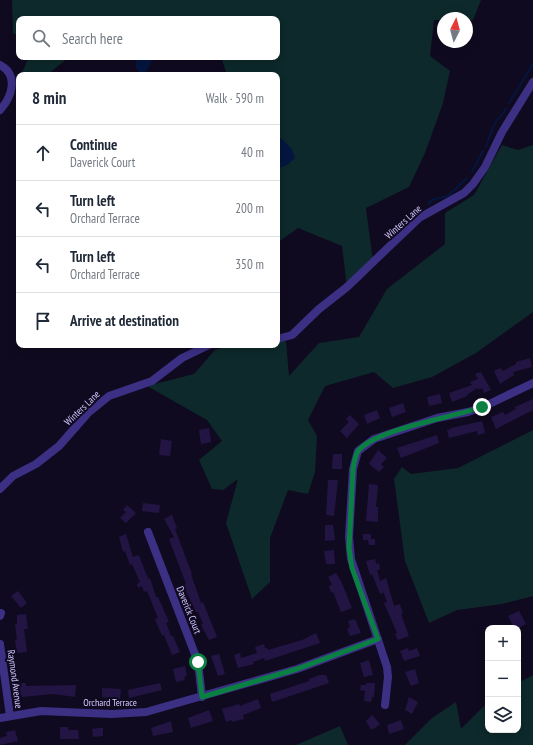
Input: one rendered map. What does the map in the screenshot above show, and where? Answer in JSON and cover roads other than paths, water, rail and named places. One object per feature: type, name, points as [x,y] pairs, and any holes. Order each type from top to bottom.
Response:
[{"type":"street","points":[[0,65],[7,69],[12,79],[13,89],[1,109]]},
{"type":"street","name":"Winters Lane","points":[[280,338],[292,335],[319,309],[347,287],[419,218],[464,193],[473,184],[485,167],[502,132],[533,82]]},
{"type":"street","name":"Winters Lane","points":[[0,489],[13,476],[36,464],[59,446],[88,413],[109,396],[152,381],[182,358],[203,348]]},
{"type":"street","points":[[385,705],[388,672],[378,639],[352,568],[349,548],[353,469],[358,451],[374,439],[437,418],[468,412],[533,383]]},
{"type":"street","name":"Daverick Court","points":[[148,532],[198,662],[202,697]]},
{"type":"street","name":"Orchard Terrace","points":[[0,718],[41,711],[112,714],[146,712],[297,669],[378,639]]},
{"type":"street","name":"Raymond Avenue","points":[[0,644],[10,716]]},
{"type":"water","points":[[136,60],[152,60],[147,71],[139,72],[136,68]]},
{"type":"water","points":[[280,138],[292,149],[295,158],[287,165],[280,168]]},
{"type":"waterway","points":[[509,103],[533,64]]},
{"type":"waterway","points":[[486,147],[495,123],[506,108]]},
{"type":"waterway","points":[[472,172],[483,151]]},
{"type":"waterway","points":[[428,204],[432,200],[448,196],[467,178]]}]
